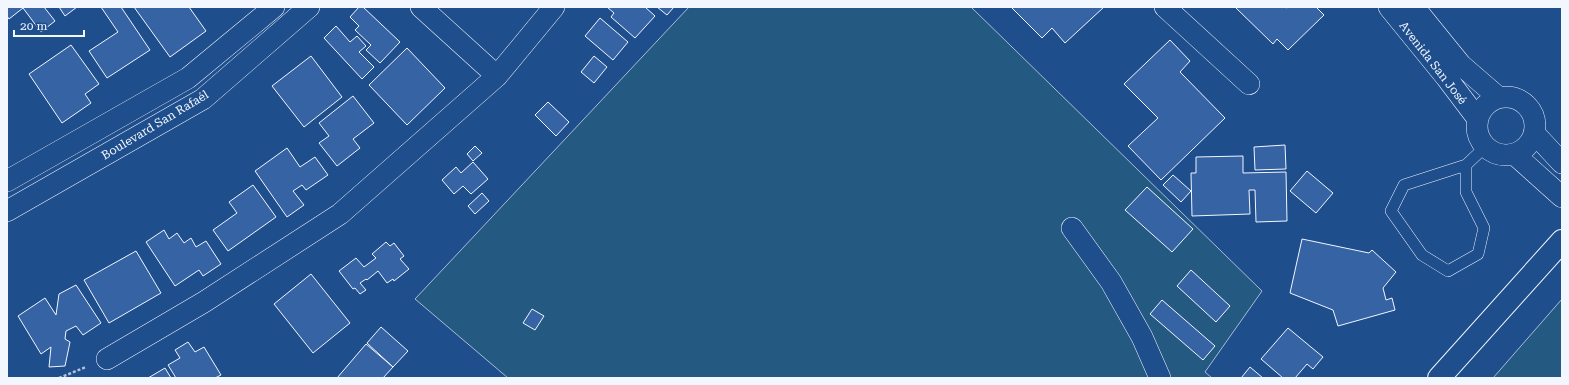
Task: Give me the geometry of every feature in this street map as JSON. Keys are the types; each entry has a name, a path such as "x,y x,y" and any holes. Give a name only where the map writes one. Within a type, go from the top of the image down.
{"street":[{"name":"Boulevard San Rafaél","path":"7,181 188,78 274,7"},
{"name":"Boulevard San Rafaél","path":"7,211 203,99 309,7"},
{"path":"421,7 497,76"},
{"path":"107,359 204,302 340,214 497,76 554,7"},
{"path":"1165,7 1249,84"},
{"name":"Avenida San José","path":"1389,7 1477,118"},
{"name":"Avenida San José","path":"1414,7 1461,65 1498,97"},
{"path":"1508,96 1517,99 1526,105 1532,113 1535,123 1534,133 1530,142 1514,154 1503,155 1485,147 1479,138 1476,129 1477,118 1481,109 1488,102 1498,97 1508,96"},
{"path":"1534,133 1562,163"},
{"path":"1514,154 1562,197"},
{"path":"1072,228 1111,282 1142,337 1160,378"},
{"path":"1439,378 1562,241"}],"lane":[{"path":"1466,165 1466,192 1484,228 1478,254 1448,271 1422,255 1391,211 1404,185 1466,165 1485,147"}],"path":[{"path":"59,378 107,359"}],"shaded area":[{"path":"689,7 971,7 1262,291 1205,372 1212,378 508,378 415,299"},
{"path":"1562,299 1562,378 1493,378"}],"building":[{"path":"7,7 44,7 55,21 41,32 23,8 9,19 7,16"},
{"path":"59,7 77,7 65,16"},
{"path":"101,7 121,7 150,50 107,78 89,51 118,32"},
{"path":"134,7 189,7 206,31 170,57"},
{"path":"359,7 363,7 400,42 380,63 366,50 371,45 355,30 359,26 350,17"},
{"path":"607,7 645,7 655,16 635,38 611,17 614,13"},
{"path":"657,7 674,7 667,15"},
{"path":"1011,7 1104,7 1065,43 1052,28 1042,38"},
{"path":"1235,7 1316,7 1324,15 1288,50 1277,39 1273,44"},
{"path":"600,18 628,42 613,60 585,36"},
{"path":"336,26 350,42 357,36 366,46 359,52 374,67 362,79 324,38"},
{"path":"1170,40 1190,61 1180,72 1225,118 1161,180 1128,146 1158,118 1124,84"},
{"path":"71,45 99,84 85,94 91,103 62,123 29,74"},
{"path":"407,48 445,88 407,125 369,85"},
{"path":"311,56 342,97 304,127 272,86"},
{"path":"594,56 607,67 594,83 581,72"},
{"path":"353,96 374,123 353,139 360,148 337,166 319,143 329,136 319,123"},
{"path":"548,102 569,122 556,136 535,115"},
{"path":"1285,145 1286,169 1255,170 1254,147"},
{"path":"475,146 482,153 473,161 467,154"},
{"path":"287,148 300,167 315,157 328,175 306,190 302,185 293,191 304,205 287,217 255,171"},
{"path":"1243,156 1243,173 1286,172 1287,221 1256,222 1255,190 1249,190 1250,214 1192,216 1191,173 1196,173 1196,157"},
{"path":"473,162 488,179 471,194 463,186 454,194 442,180 456,167 461,173"},
{"path":"1307,171 1333,193 1316,213 1290,191"},
{"path":"1173,175 1191,191 1181,202 1163,185"},
{"path":"253,185 276,217 228,251 213,230 237,213 229,202"},
{"path":"1147,187 1193,229 1172,252 1125,210"},
{"path":"482,193 489,201 475,214 468,206"},
{"path":"164,230 169,239 177,233 184,243 191,238 196,247 206,241 221,264 203,276 199,270 175,286 146,242"},
{"path":"1302,239 1369,253 1372,250 1396,272 1383,288 1386,300 1392,298 1395,310 1338,326 1333,310 1290,293"},
{"path":"386,242 390,246 394,243 404,256 400,259 409,269 394,281 393,279 387,283 378,271 367,280 366,279 360,283 366,290 360,294 355,288 353,289 339,271 356,258 364,267 376,258 372,254"},
{"path":"136,251 161,293 109,323 84,280"},
{"path":"1191,270 1230,306 1216,322 1177,286"},
{"path":"311,274 350,323 313,353 274,304"},
{"path":"76,285 101,323 83,335 76,326 66,331 65,339 70,342 65,366 49,367 51,347 41,354 18,316 45,298 56,315 59,294"},
{"path":"1162,300 1215,346 1203,360 1150,314"},
{"path":"532,309 544,316 535,330 523,323"},
{"path":"381,327 408,351 393,367 367,343"},
{"path":"1288,328 1323,357 1313,369 1307,364 1295,378 1283,378 1261,359"},
{"path":"188,342 195,352 204,347 221,375 215,378 176,378 168,365 180,358 175,350"},
{"path":"366,344 393,367 383,378 337,378"},
{"path":"1250,367 1263,378 1241,378"},
{"path":"165,368 171,378 148,378"}]}
